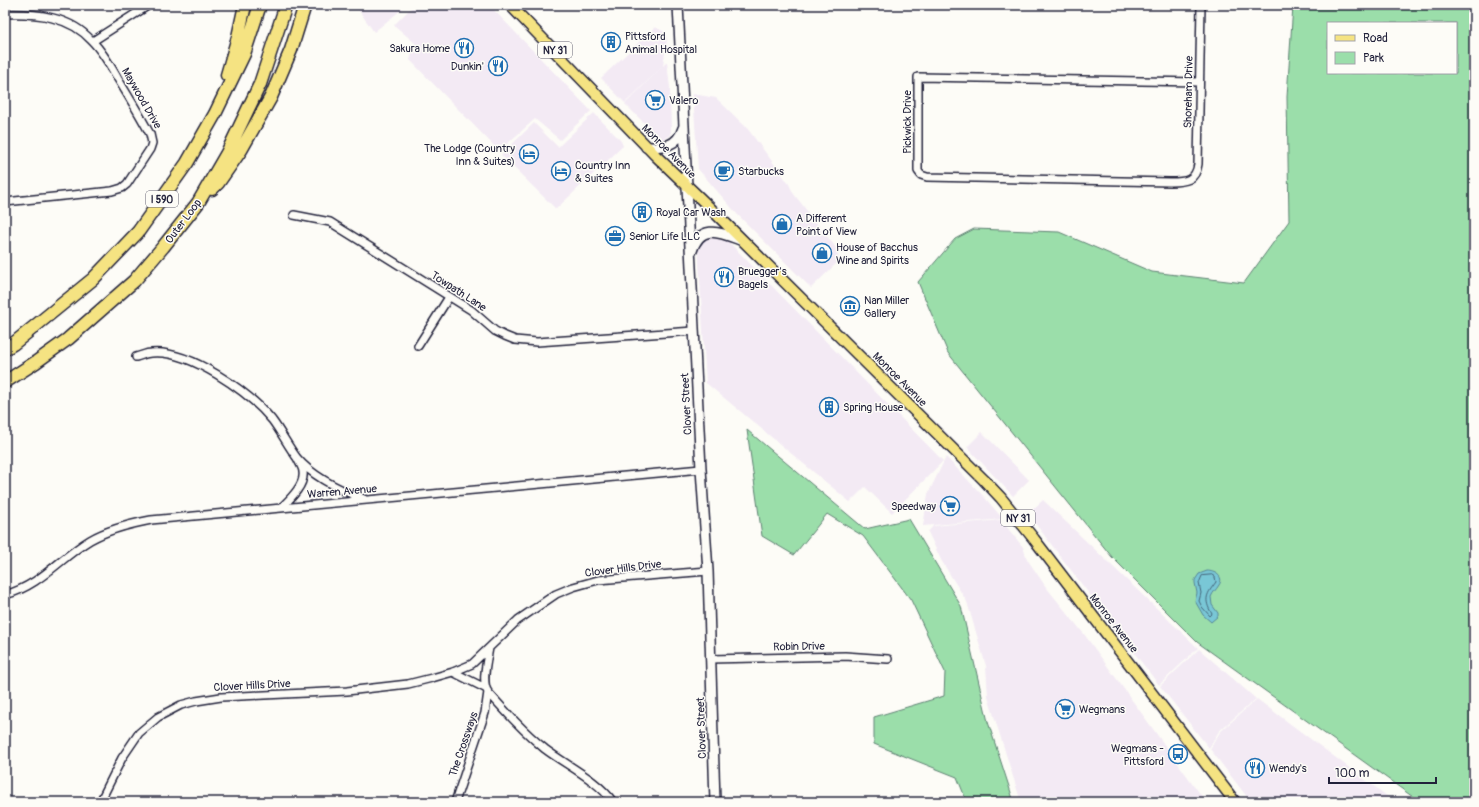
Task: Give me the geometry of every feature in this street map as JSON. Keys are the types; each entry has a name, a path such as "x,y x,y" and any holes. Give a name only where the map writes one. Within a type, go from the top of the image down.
{"highway":[{"path":"215,114 238,37 245,5"},
{"name":"I 590","path":"5,349 93,279 138,232 187,163 215,114 244,54 260,5"},
{"name":"Outer Loop","path":"5,382 36,362 68,338 134,281 164,247 198,203 226,153 260,84 286,5"},
{"path":"198,203 218,183 241,150 270,97 291,50 305,5"}],"main road":[{"name":"Monroe Avenue","path":"510,5 646,147 744,242 1001,498 1235,802"},
{"name":"Clover Street","path":"678,5 701,470 708,571 715,802"},
{"path":"646,147 663,147 671,144 681,134 684,127"},
{"path":"690,255 697,239 708,232 716,232 744,242"}],"street":[{"path":"93,41 149,5"},
{"name":"Shoreham Drive","path":"1192,178 1198,164 1201,5"},
{"name":"Maywood Drive","path":"5,14 33,14 54,18 71,25 93,41 104,54 150,134 152,143 150,149 127,184 117,190 5,202"},
{"name":"Pickwick Drive","path":"1192,178 1187,181 1170,182 924,177 918,169 918,76 1199,82"},
{"name":"Towpath Lane","path":"294,215 330,222 471,310 495,331 515,340 527,342 694,331"},
{"path":"418,346 449,297"},
{"path":"136,357 151,353 170,355 194,363 224,378 263,411 281,432 298,458 303,473 301,482 294,496 282,507"},
{"path":"298,458 316,474 342,491 366,500"},
{"name":"Warren Avenue","path":"5,595 23,589 39,580 81,547 98,536 117,528 152,520 701,470"},
{"name":"Clover Hills Drive","path":"100,802 119,762 139,733 158,717 181,705 221,697 375,688 408,684 454,672 472,664 510,626 523,616 556,594 573,587 598,580 708,571"},
{"path":"487,690 486,664 489,648"},
{"name":"Robin Drive","path":"710,658 845,656 888,659"},
{"path":"454,672 487,690 527,733 563,763 591,781 613,802"},
{"name":"The Crossways","path":"454,802 486,713 487,690"}],"shaded area":[{"path":"355,5 407,5 374,32"},
{"path":"414,5 489,5 591,111 560,140 535,119 499,151 410,60 415,43 394,25"},
{"path":"655,27 665,32 667,39 663,66 625,103 601,78"},
{"path":"667,62 670,88 671,132 669,136 661,140 625,104"},
{"path":"693,94 716,98 747,128 789,184 793,193 837,249 839,261 811,288 737,214 698,169"},
{"path":"594,113 621,141 623,146 556,209 501,155 534,123 558,147"},
{"path":"715,234 725,238 943,461 892,513 865,487 850,502 706,383 698,245 705,236"},
{"path":"982,432 1029,480 1013,496 967,447"},
{"path":"946,457 1003,519 923,526 928,494"},
{"path":"1043,500 1198,648 1159,685 1028,514"},
{"path":"1001,520 1023,547 1027,559 1046,587 1084,634 1206,802 1021,802 988,697 986,666 967,602 941,560 928,532 933,526"},
{"path":"1199,649 1256,699 1219,731 1209,748 1160,686"},
{"path":"1257,699 1395,802 1251,802 1210,749 1220,732"}],"green space":[{"path":"1293,5 1474,5 1474,802 1420,802 1197,642 1112,557 948,353 918,282 955,239 974,229 1059,232 1152,272 1244,283 1289,221 1287,97"},
{"path":"747,430 865,529 909,519 961,606 988,722 1014,802 967,802 957,777 874,744 874,717 944,696 945,672 911,600 863,536 827,514 794,555 762,536"}],"water":[{"path":"1207,571 1215,573 1221,579 1211,597 1212,605 1218,613 1218,616 1211,622 1203,615 1195,601 1197,593 1195,580 1199,574"}],"place":[{"name":"Pittsford Animal Hospital","path":"611,42"},
{"name":"Sakura Home","path":"464,48"},
{"name":"Dunkin'","path":"498,66"},
{"name":"Valero","path":"655,100"},
{"name":"The Lodge (Country Inn & Suites)","path":"529,154"},
{"name":"Country Inn & Suites","path":"561,171"},
{"name":"Starbucks","path":"724,171"},
{"name":"Royal Car Wash","path":"642,212"},
{"name":"A Different Point of View","path":"782,224"},
{"name":"Senior Life LLC","path":"615,236"},
{"name":"House of Bacchus Wine and Spirits","path":"822,253"},
{"name":"Bruegger's Bagels","path":"724,277"},
{"name":"Nan Miller Gallery","path":"850,306"},
{"name":"Spring House","path":"829,407"},
{"name":"Speedway","path":"950,506"},
{"name":"Wegmans","path":"1065,709"},
{"name":"Wegmans - Pittsford","path":"1178,754"},
{"name":"Wendy's","path":"1255,768"}]}
